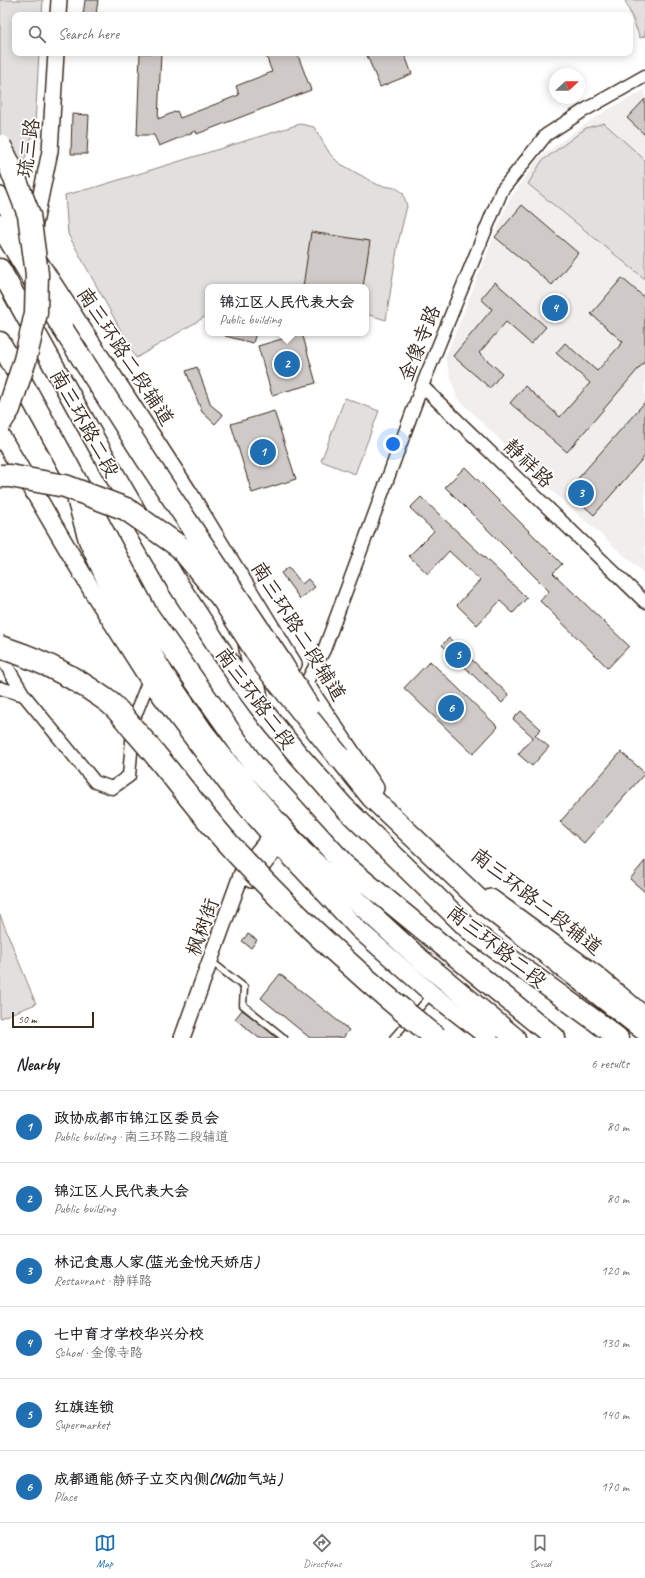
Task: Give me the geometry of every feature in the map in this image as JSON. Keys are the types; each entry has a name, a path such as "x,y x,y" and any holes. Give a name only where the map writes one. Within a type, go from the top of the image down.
{"highway":[{"path":"0,146 10,166 29,214 37,274 36,313 25,360 9,409 0,424"},
{"path":"0,226 63,329 146,459 280,660 339,757"},
{"name":"南三环路二段","path":"0,269 111,469 177,583 242,683 295,751 344,807 470,930 618,1038"},
{"name":"南三环路二段","path":"0,342 67,463 147,613 254,765 347,867 555,1038"},
{"path":"67,463 89,540 109,584 156,678 302,851 421,960 474,1006 515,1038"},
{"path":"0,476 10,476 65,486 126,509 180,547 223,600 265,666 372,798 486,906 645,1031"},
{"path":"244,613 259,706"},
{"path":"0,647 26,655 51,666 79,682 110,703 153,751 232,848 292,910 348,964 401,1010 437,1038"},
{"path":"474,1006 506,1038"}],"main road":[{"name":"南三环路二段辅道","path":"0,196 30,248 163,453 262,610 305,685 371,784 425,839 484,893 594,973 645,1016"},
{"path":"0,434 93,592 156,678 234,794 358,929 432,994 489,1038"}],"street":[{"path":"58,12 59,0"},
{"name":"琉三路","path":"30,248 50,151 56,56"},
{"name":"金像寺路","path":"305,685 324,650 422,386 502,190 546,135 583,111 645,76"},
{"name":"静祥路","path":"422,386 645,602"},
{"path":"163,453 199,532 244,613 289,686 371,784"},
{"path":"0,655 24,695 96,782 112,788 129,776 134,718 156,678"},
{"path":"0,688 24,695"},
{"name":"枫树街","path":"191,1038 217,966 252,878 275,840"},
{"name":"枫树街","path":"182,1038 244,870 275,840"}],"lane":[{"path":"217,966 244,987 243,1005 284,1038"},
{"path":"393,1038 432,994"}],"shaded area":[{"path":"0,0 43,0 42,12 12,12 12,56 39,56 35,125 14,195 0,168"},
{"path":"625,0 645,0 645,36 640,38 633,20 633,12 630,12"},
{"path":"645,90 645,574 552,491 457,398 445,358 509,200 538,159 575,131 604,112"},
{"path":"604,123 645,160 645,279 528,184 542,161 586,128"},
{"path":"300,124 314,127 330,154 339,163 378,185 396,188 403,193 407,206 398,243 386,320 369,315 369,284 205,284 205,317 136,358 68,234 65,195 96,187"},
{"path":"345,398 379,411 355,474 321,461"},
{"path":"0,915 36,1004 0,1018"}],"building":[{"path":"85,0 98,0 96,12 83,12"},
{"path":"140,56 161,56 158,119 177,111 180,118 239,95 236,86 272,72 266,56 298,56 311,90 197,134 196,131 159,146 154,135 137,135"},
{"path":"367,56 405,56 412,74 380,87"},
{"path":"645,99 645,135 627,118"},
{"path":"72,114 89,115 87,154 71,154"},
{"path":"522,205 578,253 552,285 495,237"},
{"path":"311,232 370,241 363,284 303,284"},
{"path":"622,278 645,298 645,361 567,452 510,403 525,386 560,417 590,383 556,353 565,343 597,371 623,342 591,314"},
{"path":"495,282 546,327 531,344 506,322 479,353 502,373 490,388 453,356 492,309 481,299"},
{"path":"225,336 255,336 253,343"},
{"path":"292,336 303,336 316,383 272,395 258,346"},
{"path":"197,367 211,405 223,415 215,424 202,412 186,371"},
{"path":"645,402 645,456 594,515 567,491"},
{"path":"274,411 296,479 252,493 231,424"},
{"path":"465,467 562,564 553,573 629,646 608,668 540,601 549,591 445,487"},
{"path":"421,497 527,598 513,613 500,601 477,625 457,605 480,580 449,551 428,574 409,556 434,531 410,508"},
{"path":"289,567 302,584 308,579 315,587 300,599 281,573"},
{"path":"449,638 509,695 502,703 442,645"},
{"path":"430,661 498,727 473,754 404,688"},
{"path":"521,711 541,729 535,735 549,747 532,766 518,754 533,737 513,719"},
{"path":"621,752 645,773 584,843 560,822"},
{"path":"645,861 645,892 630,879"},
{"path":"248,934 257,940 251,948 242,941"},
{"path":"280,974 349,1030 343,1038 310,1038 261,998"},
{"path":"242,1010 277,1038 259,1038 235,1019"}],"place":[{"name":"七中育才学校华兴分校","path":"555,308"},
{"name":"锦江区人民代表大会","path":"287,364"},
{"name":"政协成都市锦江区委员会","path":"263,452"},
{"name":"林记食惠人家(蓝光金悦天娇店)","path":"581,493"},
{"name":"红旗连锁","path":"458,655"},
{"name":"成都通能(娇子立交内侧CNG加气站)","path":"451,708"}]}
